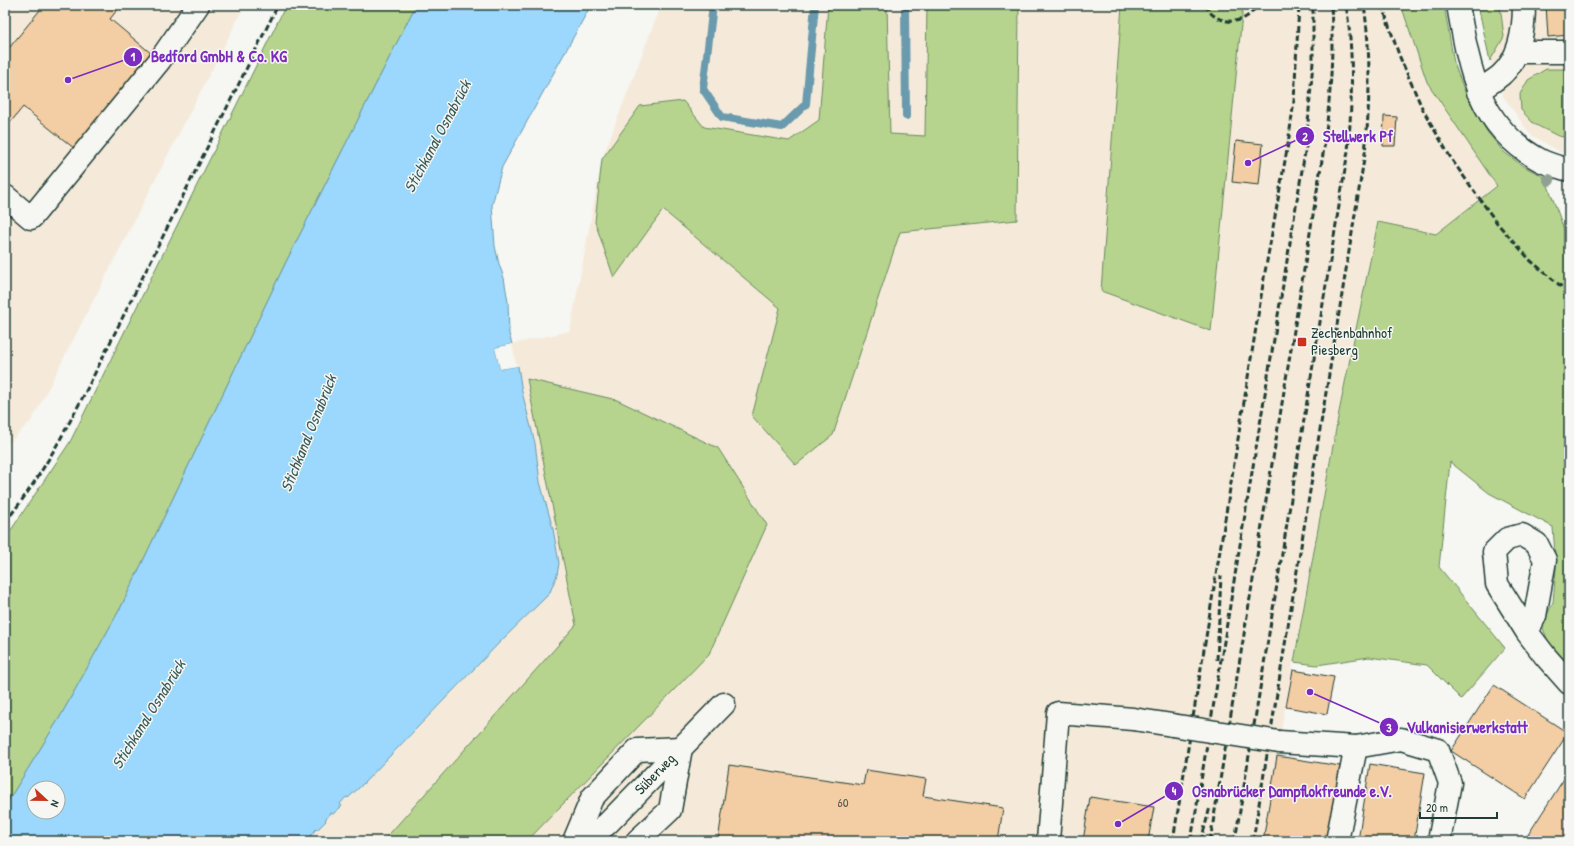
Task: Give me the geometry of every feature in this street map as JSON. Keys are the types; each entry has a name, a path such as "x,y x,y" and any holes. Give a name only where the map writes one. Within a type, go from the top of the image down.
{"street":[{"path":"5,196 32,218 160,60 198,5"},
{"path":"1458,5 1467,56 1478,92 1496,123 1513,141 1541,161 1569,170"},
{"path":"1478,92 1502,74 1517,52 1524,23 1524,5"},
{"path":"1517,52 1569,52"},
{"path":"1527,632 1546,657 1569,683"},
{"name":"Süberweg","path":"585,841 607,824 724,704"},
{"path":"1048,841 1058,713 1172,724 1279,742 1356,747 1401,739 1438,750 1450,783 1439,841"},
{"path":"1337,841 1356,747"},
{"path":"574,841 592,798 637,750 681,748 670,810 637,841"}],"shaded area":[{"path":"5,5 245,5 32,420 5,447"},
{"path":"661,5 1401,5 1427,82 1497,186 1436,234 1378,222 1338,414 1279,742 1263,841 307,841 331,813 397,750 550,592 557,575 558,556 553,529 540,482 535,443 512,344 570,331 602,159"},
{"path":"1478,5 1569,5 1569,243 1564,231 1565,155 1530,134 1503,96 1490,61"}],"green space":[{"path":"286,5 416,5 285,264 121,607 60,717 5,806 5,539 70,442"},
{"path":"828,5 887,5 890,134 925,136 927,5 1019,5 1017,220 900,232 833,435 796,465 752,416 780,308 663,210 614,278 595,222 602,159 640,106 683,101 704,127 789,141 819,120"},
{"path":"1122,5 1243,5 1211,331 1101,291"},
{"path":"1401,5 1444,5 1454,63 1465,92 1477,115 1488,133 1504,152 1523,166 1541,175 1546,180 1569,243 1569,671 1552,651 1542,626 1553,602 1556,569 1553,527 1489,493 1450,462 1439,567 1505,648 1461,699 1427,665 1369,657 1317,665 1294,662 1339,412 1378,222 1436,234 1497,186 1427,82"},
{"path":"1478,5 1500,5 1504,37 1490,61"},
{"path":"1546,69 1569,69 1569,138 1558,136 1534,124 1521,110 1520,94 1528,80"},
{"path":"527,379 617,400 718,448 767,525 709,654 527,841 383,841 576,625"}],"water":[{"name":"Stichkanal Osnabrück","path":"416,5 591,5 502,167 492,205 495,246 504,278 508,302 509,334 512,344 495,348 500,369 518,366 522,392 535,443 540,482 553,529 559,563 557,575 547,596 501,641 361,786 348,798 346,797 340,804 342,806 333,814 331,813 325,820 326,821 317,830 316,829 310,837 311,838 307,841 5,841 5,806 60,717 121,607 285,264"}],"pier":[{"path":"512,344 513,346 497,349 501,367 517,364 518,366 500,369 495,348"}],"building":[{"path":"44,5 121,5 110,19 152,54 75,149 23,107 5,129 5,53"},
{"path":"1546,5 1569,5 1569,35 1548,37"},
{"path":"1384,116 1397,117 1395,146 1383,146"},
{"path":"1236,141 1263,144 1259,185 1232,182"},
{"path":"1293,670 1334,677 1327,714 1286,707"},
{"path":"1494,685 1568,733 1525,799 1451,751"},
{"path":"1277,756 1340,766 1327,841 1263,841"},
{"path":"1370,764 1425,773 1414,841 1358,841"},
{"path":"729,765 863,785 866,770 926,779 923,796 1003,808 998,841 718,841"},
{"path":"1569,771 1569,841 1524,841"},
{"path":"1090,797 1154,807 1148,841 1083,841"}],"waterway":[{"path":"713,5 703,89 722,117 782,127 806,104 815,5"},
{"path":"905,5 906,116"}],"railway":[{"path":"5,522 39,475 59,442 86,391 278,5"},
{"path":"1205,5 1213,15 1231,21 1243,19 1253,11 1257,5"},
{"path":"1173,841 1265,272 1288,144 1294,101 1299,5"},
{"path":"1191,841 1306,146 1313,62 1313,5"},
{"path":"1210,841 1324,148 1331,76 1331,5"},
{"path":"1235,841 1348,151 1352,78 1349,23 1346,5"},
{"path":"1253,841 1365,153 1368,116 1369,60 1364,5"},
{"path":"1382,5 1399,55 1423,110 1452,160 1497,223 1531,261 1569,293"},
{"path":"1217,660 1221,576"},
{"path":"1201,841 1210,807"}],"place":[{"name":"Bedford GmbH & Co. KG","path":"68,80"},
{"name":"Stellwerk Pf","path":"1248,163"},
{"name":"Zechenbahnhof Piesberg","path":"1302,342"},
{"name":"Vulkanisierwerkstatt","path":"1310,692"},
{"name":"Osnabrücker Dampflokfreunde e.V.","path":"1118,824"}]}
